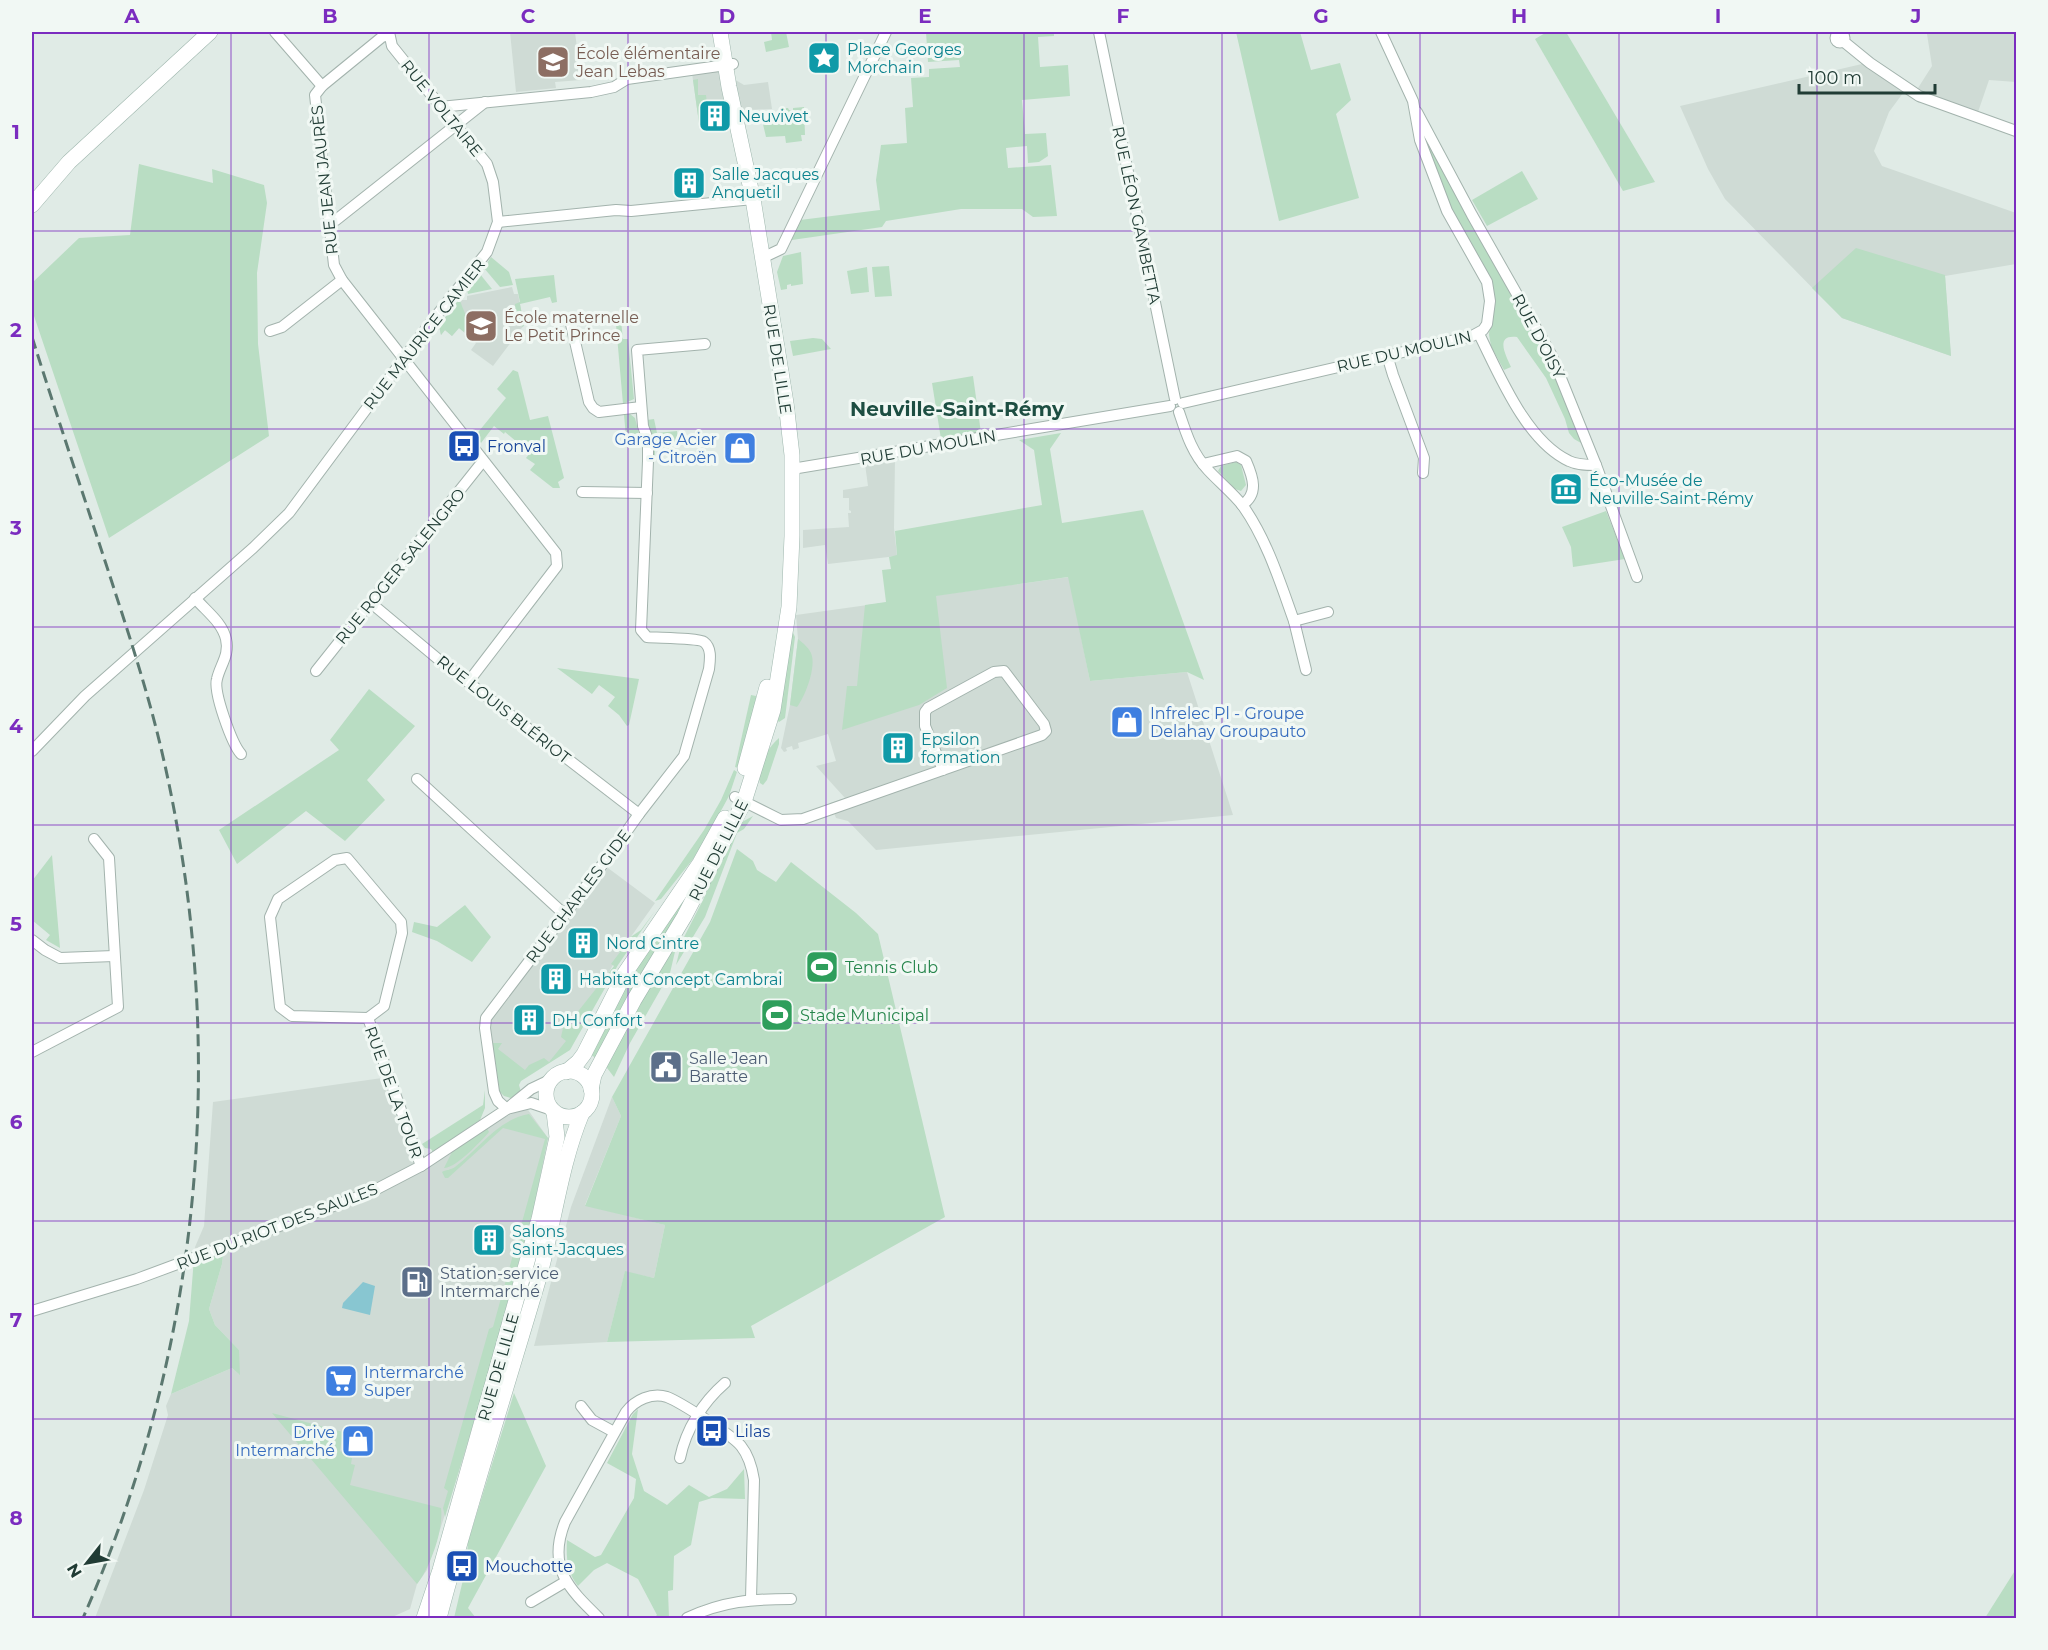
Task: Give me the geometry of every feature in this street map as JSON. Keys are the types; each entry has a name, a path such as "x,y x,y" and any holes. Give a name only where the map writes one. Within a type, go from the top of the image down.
{"main road":[{"path":"32,206 69,162 210,32"},
{"name":"RUE DE LILLE","path":"591,1089 594,1075 634,1000 684,917 739,800 764,705 783,605 788,591 792,536 792,469 786,403 753,199 729,65 720,32"},
{"name":"RUE DE LILLE","path":"728,32 729,65"},
{"name":"RUE DE LILLE","path":"566,1072 584,1054 626,973 700,863 739,800"},
{"path":"566,1072 580,1075 591,1089 590,1104 582,1113 568,1117 553,1111 546,1094 552,1079 566,1072"},
{"name":"RUE DE LILLE","path":"424,1618 441,1570 536,1231 557,1137 553,1111"},
{"name":"RUE DE LILLE","path":"439,1618 539,1277 564,1172 582,1113"}],"street":[{"path":"275,32 322,86 389,33"},
{"path":"762,258 781,249 886,32"},
{"name":"RUE LÉON GAMBETTA","path":"1099,32 1177,405 1191,447 1203,464 1242,505 1253,523 1273,566 1294,621 1306,670"},
{"name":"RUE D'OISY","path":"1381,32 1415,107 1488,244 1544,339 1596,465 1637,577"},
{"name":"RUE VOLTAIRE","path":"389,33 392,46 486,164 493,182 498,222"},
{"path":"1840,35 1878,69 1919,96 2016,131"},
{"path":"440,107 591,92 614,87 627,79 729,65"},
{"name":"RUE JEAN JAURÈS","path":"322,86 315,95 315,105 334,265 342,280 556,554 557,566 469,681"},
{"path":"329,223 336,220 486,102"},
{"name":"RUE D'OISY","path":"1415,107 1420,140 1447,211 1460,237 1482,270 1488,286 1489,315 1485,328 1479,334"},
{"path":"498,222 753,199"},
{"name":"RUE MAURICE CAMIER","path":"32,751 85,696 253,548 289,513 487,252 498,222"},
{"path":"270,331 282,327 342,280"},
{"path":"570,320 589,402 593,408 599,412 641,407"},
{"name":"RUE DU MOULIN","path":"792,469 1177,405 1479,334 1519,410 1534,432 1569,461 1596,465"},
{"path":"582,492 647,493 648,440 641,407 637,350 705,344"},
{"path":"1387,355 1424,458 1424,472"},
{"path":"1203,464 1237,456 1246,460 1253,492 1250,500 1242,505"},
{"name":"RUE ROGER SALENGRO","path":"316,671 483,461"},
{"name":"RUE CHARLES GIDE","path":"507,1109 498,1101 494,1092 485,1028 486,1018 684,756 710,659 704,641 647,637 641,630 647,493"},
{"path":"195,598 221,626 227,641 226,658 216,687 234,743 241,754"},
{"name":"RUE LOUIS BLÉRIOT","path":"371,603 438,659 639,814"},
{"path":"1294,621 1328,612"},
{"path":"739,800 781,820 803,819 943,770 1045,733 1044,724 1004,671 994,672 928,708 925,712 924,723 943,770"},
{"path":"417,779 564,914"},
{"path":"32,1052 118,1007 109,858 94,838"},
{"name":"RUE DE LA TOUR","path":"346,858 401,922 402,933 384,1006 368,1018 292,1016 280,1007 270,917 278,899 335,860 346,858"},
{"path":"32,940 60,958 114,956"},
{"name":"RUE DE LA TOUR","path":"368,1018 421,1166"},
{"name":"RUE DU RIOT DES SAULES","path":"32,1311 137,1279 386,1185 421,1166 507,1109 525,1093 552,1079"},
{"path":"507,1109 531,1103 553,1111"},
{"path":"680,1458 686,1435 697,1416 713,1393 725,1383"},
{"path":"599,1618 565,1582 558,1561 558,1539 614,1432 631,1405 653,1396 667,1397 734,1438 750,1461 754,1480 751,1599"},
{"path":"581,1406 592,1420 614,1432"},
{"path":"531,1602 565,1582"},
{"path":"687,1618 710,1609 751,1599 791,1599"}],"shaded area":[{"name":"École élémentaire Jean Lebas","path":"510,32 575,32 581,80 555,82 556,88 516,92"},
{"path":"2016,32 2016,82 1989,80 1978,112 1935,97 1919,103 1903,93 1889,112 1874,151 1882,166 2016,213 2016,264 1945,276 1951,356 1842,318 1725,199 1708,169 1680,106 1862,64 1868,55 1918,88 1932,66 1927,34"},
{"path":"719,70 744,85 768,82 772,109 748,110 749,122 699,123 692,73"},
{"name":"École maternelle Le Petit Prince","path":"512,287 514,294 518,294 524,325 493,366 471,350 476,343 459,328 452,336 445,330 441,335 439,326 458,300 467,300 467,296"},
{"path":"895,459 894,528 897,556 828,564 825,545 803,548 803,530 849,527 848,513 851,511 849,510 849,498 843,498 843,490 868,486 865,464"},
{"path":"1069,577 1090,681 1187,672 1233,815 876,850 848,821 836,818 830,803 845,798 816,766 836,761 828,734 798,743 799,748 793,750 792,746 786,748 787,751 784,752 781,748 790,705 798,639 796,615"},
{"path":"608,868 655,903 620,952 567,1049 549,1062 498,1087 490,1027 492,1016"},
{"path":"382,1078 417,1174 499,1120 526,1107 548,1138 533,1211 468,1443 427,1570 417,1584 410,1609 390,1618 95,1618 144,1490 168,1415 166,1406 171,1394 232,1368 239,1374 239,1350 215,1325 209,1309 222,1264 224,1247 194,1258 195,1247 204,1226 213,1102"},
{"path":"612,1097 621,1116 585,1205 665,1225 654,1278 625,1272 607,1342 534,1346 571,1207"}],"green space":[{"path":"771,32 786,32 789,47 766,52 764,42 772,40"},
{"path":"926,32 1054,32 1054,36 1038,37 1040,67 1068,65 1070,96 1022,100 1025,134 1046,133 1048,156 1039,162 1028,163 1027,146 1006,148 1008,168 1051,165 1057,216 1033,217 1022,209 961,209 886,221 882,227 792,240 800,220 880,210 876,180 881,145 907,143 905,108 913,107 911,78 929,77 929,69 960,67 959,60 928,62"},
{"path":"1236,32 1300,32 1311,70 1340,63 1351,100 1336,114 1359,198 1279,221"},
{"path":"1547,32 1566,32 1655,182 1623,191 1535,39"},
{"path":"698,79 698,95 706,95 707,103 703,122 699,123 693,80"},
{"path":"804,107 805,135 801,135 802,141 786,143 785,136 766,137 762,120 779,117 779,111 782,111 782,108 793,110 793,108"},
{"path":"1421,128 1550,362 1583,441 1581,443 1569,433 1546,378 1517,337 1510,337 1504,342 1511,367 1504,370 1492,351 1489,335 1492,296 1460,233 1428,158"},
{"path":"139,164 213,183 212,169 264,185 267,203 257,273 258,344 269,436 109,538 32,310 32,283 79,238 130,235"},
{"path":"1522,171 1538,199 1487,226 1472,200"},
{"path":"1856,248 1945,275 1951,356 1842,318 1812,288"},
{"path":"801,252 803,284 787,285 787,289 781,290 777,272 783,256"},
{"path":"491,257 509,272 513,285 500,287 484,268"},
{"path":"889,266 892,296 875,297 872,267"},
{"path":"867,267 869,292 851,294 847,271"},
{"path":"480,274 492,289 468,294 467,290"},
{"path":"554,275 557,302 552,303 550,297 520,304 523,327 515,321 515,304 520,302 515,279"},
{"path":"458,300 466,316 466,328 464,332 459,328 452,336 445,330 441,335 439,326"},
{"path":"620,312 623,339 628,339 634,399 623,404 615,313"},
{"path":"822,339 831,349 793,356 790,341"},
{"path":"513,370 518,372 530,420 548,416 564,478 558,482 560,488 553,488 530,470 535,464 526,458 530,453 505,432 504,434 494,426 481,443 475,436 506,398 497,389"},
{"path":"973,376 981,433 941,439 932,383"},
{"path":"630,414 635,418 642,446 627,448 624,415"},
{"path":"654,419 657,433 677,431 678,442 655,444 655,459 653,439 647,420"},
{"path":"1061,433 1050,449 1062,523 1143,510 1204,680 1187,672 1090,681 1068,577 936,596 947,688 919,705 842,730 847,686 857,686 865,605 886,602 882,570 891,569 889,557 897,555 895,531 1042,505 1034,450 1019,440"},
{"path":"1236,462 1241,465 1246,485 1241,491 1235,489 1218,471 1221,466"},
{"path":"1606,511 1625,559 1573,567 1571,547 1562,527"},
{"path":"792,630 795,637 785,718 779,722 776,719"},
{"path":"798,639 810,651 812,666 807,689 797,707 790,705"},
{"path":"557,668 639,679 629,725 627,726 608,706 615,697 599,685 592,694"},
{"path":"369,689 415,726 367,780 385,800 345,841 306,811 237,864 219,830 339,750 330,740"},
{"path":"751,695 756,696 758,702 738,768 735,767"},
{"path":"779,738 767,780 763,785 759,777 761,765 767,752"},
{"path":"734,770 737,772 729,796 710,831 693,859 661,899 655,901 704,830"},
{"path":"753,816 744,829 737,833 705,917 676,965 682,941 719,862 742,822"},
{"name":"Stade Municipal","path":"737,849 753,861 757,870 776,882 791,862 856,913 878,934 945,1217 751,1326 755,1338 607,1342 625,1271 654,1278 665,1225 585,1206 621,1116 612,1097 710,922"},
{"path":"52,855 60,948 46,940 50,935 32,920 32,881"},
{"path":"696,887 599,1060 588,1053 611,1003 684,892"},
{"path":"465,905 491,937 472,962 437,941 412,932 414,922 437,927"},
{"path":"655,911 618,965 570,1050 521,1081 519,1085 521,1092 511,1098 504,1096 498,1090 493,1043 502,1043 498,1049 525,1070 529,1065 544,1058 549,1062 566,1041 561,1037 566,1015 572,1019 614,966 611,964 620,952 617,950 641,930"},
{"path":"683,932 677,943 670,973 630,1043 614,1077 604,1064"},
{"path":"485,1090 485,1108 480,1120 433,1152 425,1148 422,1144 483,1105"},
{"path":"529,1114 548,1138 533,1211 445,1517 443,1508 448,1491 444,1488 489,1329 493,1327 545,1139 503,1128 448,1178 445,1178 442,1172 455,1167 507,1122"},
{"path":"487,1128 489,1132 468,1153 455,1164 444,1168 452,1152"},
{"path":"224,1247 222,1264 209,1309 215,1325 239,1350 240,1375 232,1368 171,1394 189,1321 194,1258"},
{"path":"514,1393 546,1466 468,1608 476,1618 454,1618 466,1567 468,1542"},
{"path":"638,1409 632,1454 644,1491 667,1505 689,1485 709,1497 727,1489 744,1469 745,1499 712,1498 699,1502 691,1545 674,1556 673,1590 668,1591 669,1618 654,1618 657,1615 638,1579 607,1563 594,1570 578,1586 569,1570 567,1559 567,1540 595,1557 601,1555 634,1498 636,1479 607,1463 633,1414"},
{"path":"272,1413 343,1432 340,1451 352,1458 351,1464 355,1465 350,1485 441,1508 435,1548 417,1584"},
{"path":"2016,1569 2016,1618 1985,1618"}],"water":[{"path":"363,1282 375,1286 370,1315 342,1308 343,1303"}],"railway":[{"path":"32,337 130,637 158,736 184,870 196,979 198,1088 192,1197 178,1304 155,1411 123,1516 83,1618"}],"place":[{"name":"Place Georges Morchain","path":"824,58"},
{"name":"École élémentaire Jean Lebas","path":"553,62"},
{"name":"Neuvivet","path":"715,116"},
{"name":"Salle Jacques Anquetil","path":"689,183"},
{"name":"École maternelle Le Petit Prince","path":"481,326"},
{"name":"Fronval","path":"464,446"},
{"name":"Garage Acier - Citroën","path":"740,448"},
{"name":"Éco-Musée de Neuville-Saint-Rémy","path":"1566,489"},
{"name":"Infrelec Pl - Groupe Delahay Groupauto","path":"1127,722"},
{"name":"Epsilon formation","path":"898,748"},
{"name":"Nord Cintre","path":"583,943"},
{"name":"Tennis Club","path":"822,967"},
{"name":"Habitat Concept Cambrai","path":"556,979"},
{"name":"Stade Municipal","path":"777,1015"},
{"name":"DH Confort","path":"529,1020"},
{"name":"Salle Jean Baratte","path":"666,1067"},
{"name":"Salons Saint-Jacques","path":"489,1240"},
{"name":"Station-service Intermarché","path":"417,1282"},
{"name":"Intermarché Super","path":"341,1381"},
{"name":"Lilas","path":"712,1431"},
{"name":"Drive Intermarché","path":"358,1441"},
{"name":"Mouchotte","path":"462,1566"}],"district":[{"name":"Neuville-Saint-Rémy","path":"957,409"}]}
